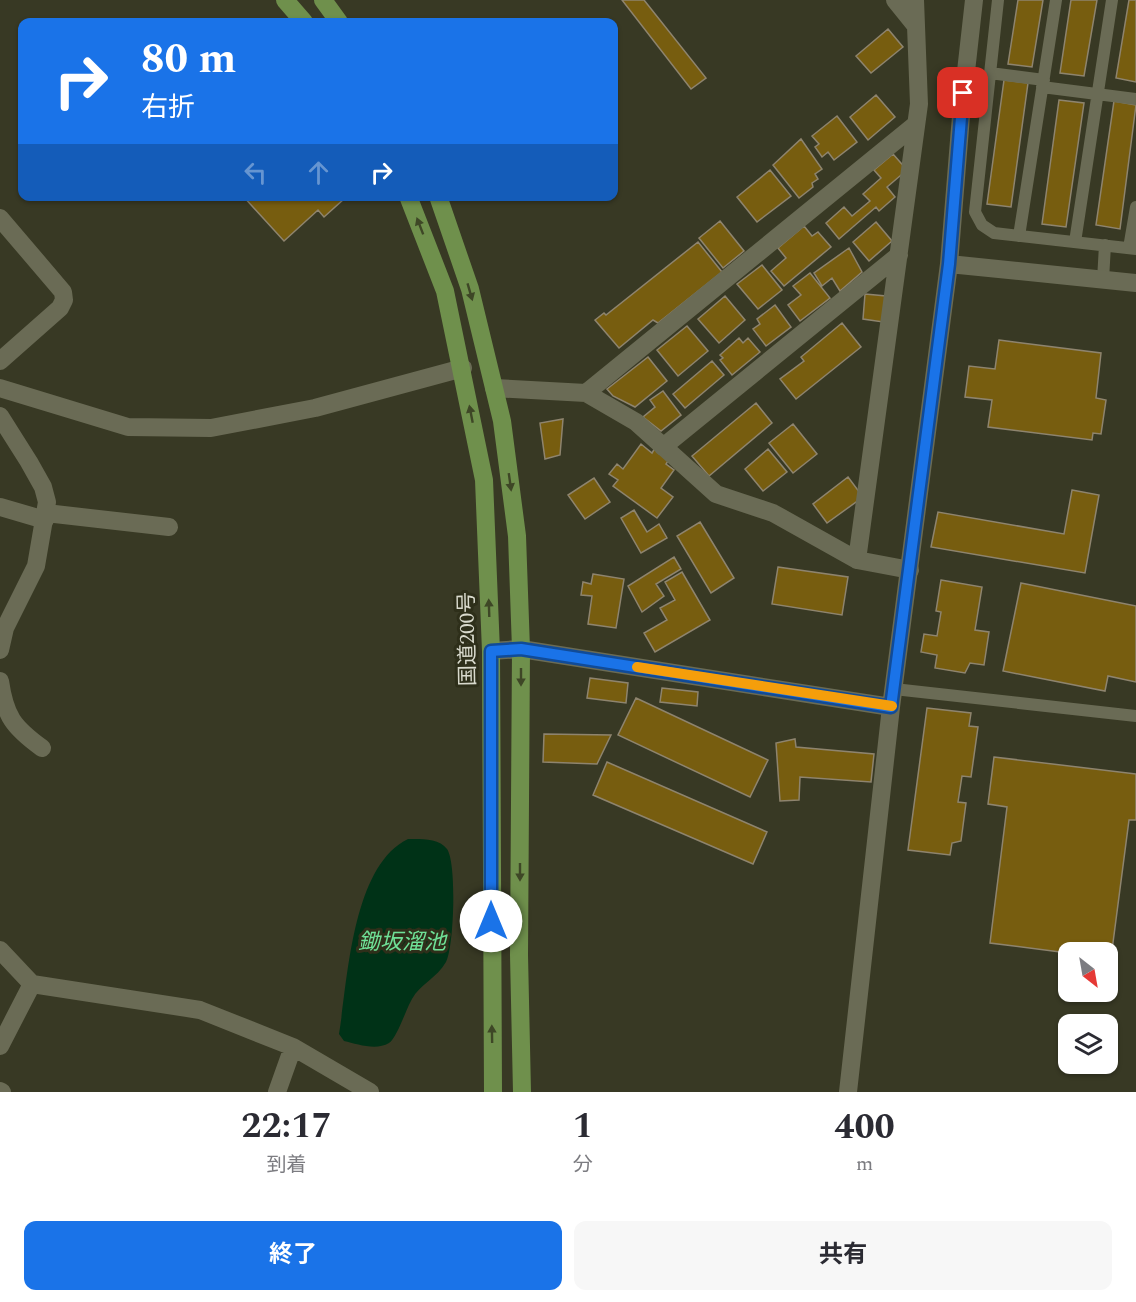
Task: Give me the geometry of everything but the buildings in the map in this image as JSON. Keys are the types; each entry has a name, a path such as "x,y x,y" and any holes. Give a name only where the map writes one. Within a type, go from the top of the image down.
{"highway":[{"path":"285,0 301,18"},
{"path":"323,0 336,18"},
{"name":"国道200号","path":"410,201 445,291 463,368 484,480 491,651 493,1092"},
{"path":"440,201 470,289 502,421 517,536 521,649 519,955 522,1092"}],"street":[{"path":"895,0 916,26"},
{"path":"858,560 919,104 915,0"},
{"path":"848,1092 893,698 949,264 961,116 974,0"},
{"path":"586,393 915,125"},
{"path":"0,218 63,292 64,300 60,308 0,361"},
{"path":"663,447 899,255"},
{"path":"949,264 1136,283"},
{"path":"0,388 128,427 211,428 315,408 463,368"},
{"path":"494,388 586,393 636,422 716,494 773,513 858,560 909,570"},
{"path":"0,416 43,487 47,502 36,567 5,628 0,650"},
{"path":"0,507 46,516 169,526"},
{"path":"491,651 521,649 893,698"},
{"path":"0,681 6,714 21,732 42,748"},
{"path":"0,950 32,984 200,1011 293,1047 370,1092"},
{"path":"0,1046 32,984"},
{"path":"277,1092 293,1047"}],"lane":[{"path":"998,0 975,212 982,225 994,233 1133,248 1136,207"},
{"path":"1019,236 1056,0"},
{"path":"1075,242 1113,0"},
{"path":"990,73 1136,99"},
{"path":"1103,280 1105,245"},
{"path":"893,698 1136,716"}],"water":[{"name":"鋤坂溜池","path":"408,839 429,840 444,845 450,857 453,905 449,953 442,968 415,994 389,1043 372,1047 344,1041 339,1034 350,955 364,898 375,873 389,853"}],"slow traffic":[{"path":"637,667 892,706"}],"route":[{"path":"491,921 491,651 521,649 891,707 949,264 963,93"}]}
